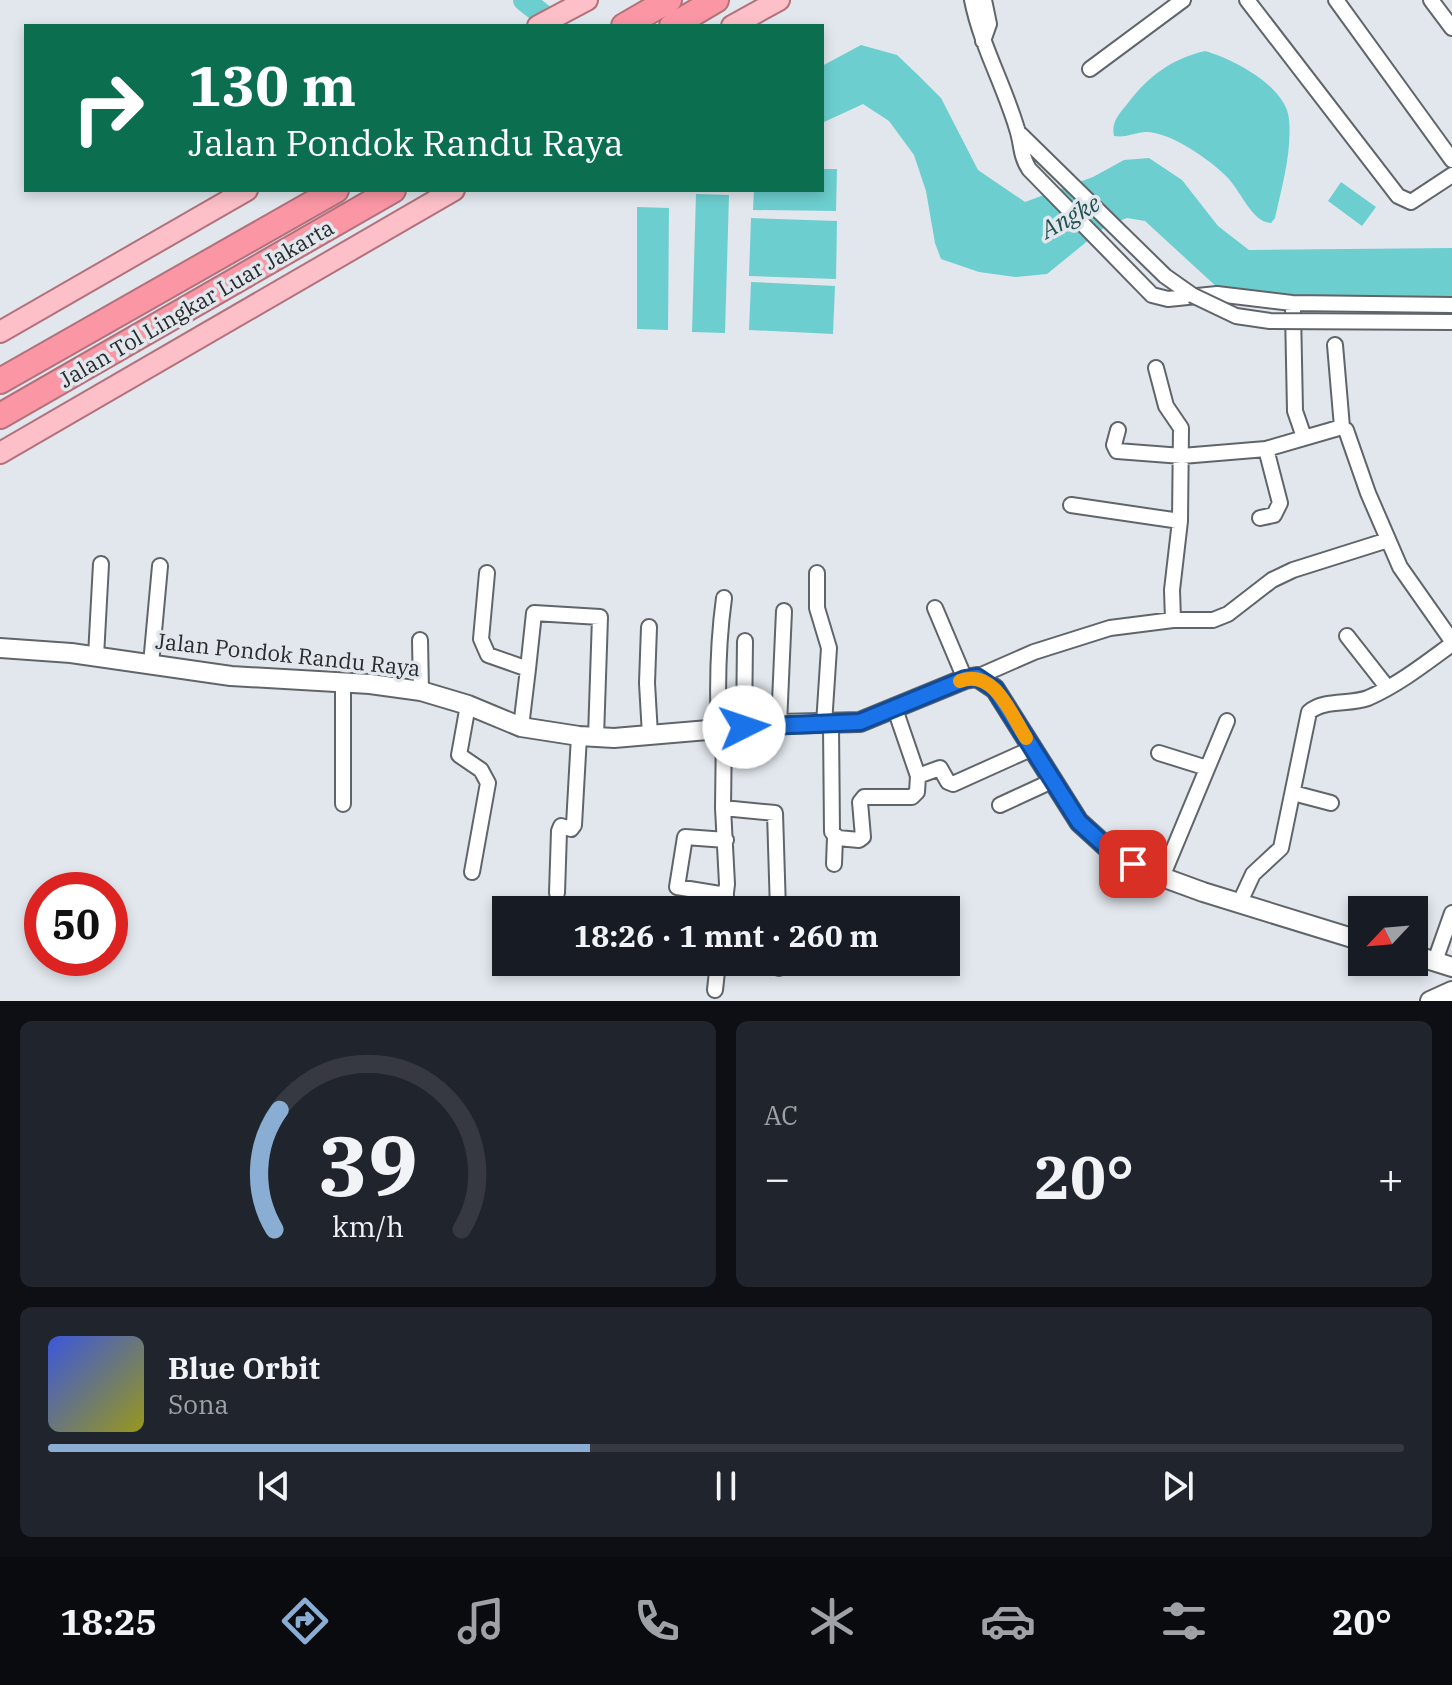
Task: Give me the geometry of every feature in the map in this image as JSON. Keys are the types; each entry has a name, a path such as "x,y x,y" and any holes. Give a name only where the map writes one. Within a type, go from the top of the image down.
{"highway":[{"path":"627,24 669,0"},
{"path":"675,24 716,0"},
{"name":"Jalan Tol Lingkar Luar Jakarta","path":"0,381 332,192"},
{"name":"Jalan Tol Lingkar Luar Jakarta","path":"0,416 390,192"}],"main road":[{"path":"542,24 587,0"},
{"path":"736,24 779,0"},
{"path":"0,332 244,192"},
{"path":"0,453 451,192"},
{"name":"Jalan Pondok Randu Raya","path":"0,648 96,656 231,676 343,682 421,691 468,705 521,727 588,737 779,724 860,722 971,678"},
{"path":"971,678 995,689 1074,815 1092,836 1112,852 1162,877 1348,937"},
{"path":"1430,1001 1452,991"}],"street":[{"path":"972,0 983,24"},
{"path":"984,0 983,42 1029,169 1145,290 1160,298 1217,294 1292,303 1452,305"},
{"path":"1090,69 1183,0"},
{"path":"1247,0 1391,189 1404,201 1411,202 1452,175"},
{"path":"1336,0 1452,160"},
{"path":"1431,0 1452,28"},
{"path":"1018,132 1165,276 1206,304 1236,316 1270,321 1452,322"},
{"path":"1292,303 1295,411 1304,437"},
{"path":"1240,902 1253,874 1281,848 1309,712 1319,706 1362,700 1452,643 1407,578 1388,540 1346,430 1342,427 1335,345"},
{"path":"1156,368 1166,406 1181,428 1180,521 1172,590 1173,620"},
{"path":"1118,430 1114,445 1117,451 1182,456 1266,449 1342,427"},
{"path":"1260,518 1274,515 1280,503 1266,449"},
{"path":"1071,505 1180,521"},
{"path":"935,608 971,678 1034,652 1110,628 1173,620 1213,620 1228,614 1272,580 1293,570 1388,540"},
{"path":"96,656 101,564"},
{"path":"151,664 160,566"},
{"path":"487,573 481,639 483,649 495,659 528,669"},
{"path":"817,573 817,608 829,648 828,724 834,864"},
{"path":"724,598 717,683 722,729 725,896"},
{"path":"779,724 784,611"},
{"path":"521,727 531,617 534,613 599,616 588,737 574,825 572,829 561,826 559,831 557,893"},
{"path":"649,627 647,683 650,735"},
{"path":"1347,636 1387,687"},
{"path":"420,640 421,691"},
{"path":"744,727 745,641"},
{"path":"343,682 343,804"},
{"path":"468,705 459,755 481,770 488,789 472,872"},
{"path":"834,835 861,839 864,833 861,799 864,797 912,797 917,792 918,776 895,709"},
{"path":"1162,877 1227,721"},
{"path":"918,776 939,768 948,782 957,783 1033,748"},
{"path":"1159,753 1207,768"},
{"path":"1000,805 1052,781"},
{"path":"1293,793 1331,803"},
{"path":"723,808 775,813 778,896"},
{"path":"706,896 677,887 685,837 726,840"},
{"path":"1444,964 1452,913"},
{"path":"715,990 716,976"}],"water":[{"path":"861,45 897,55 941,98 978,170 1025,202 1093,177 1124,160 1149,158 1182,180 1218,226 1249,250 1452,248 1452,299 1294,299 1219,289 1145,221 1127,218 1106,226 1047,274 1015,277 979,272 941,259 935,243 926,191 914,155 889,121 863,104 824,122 824,65"},
{"path":"1205,51 1243,67 1268,85 1286,107 1290,131 1288,156 1275,218 1271,223 1264,222 1252,212 1226,176 1188,147 1155,133 1114,136 1116,118 1144,85 1171,64"},
{"path":"824,169 837,169 836,211 753,210 754,192 824,192"},
{"path":"1341,182 1376,207 1362,226 1328,201"},
{"path":"696,194 729,195 725,333 692,332"},
{"path":"637,207 669,208 668,330 637,329"},
{"path":"751,218 837,221 836,279 749,276"},
{"path":"751,282 835,286 833,334 749,330"}],"waterway":[{"name":"Angke","path":"524,0 554,24"}],"slow traffic":[{"path":"960,681 977,677 986,681 995,689 1026,738"}],"route":[{"path":"744,727 860,722 965,679 977,677 995,689 1079,822 1112,852 1133,864"}]}
